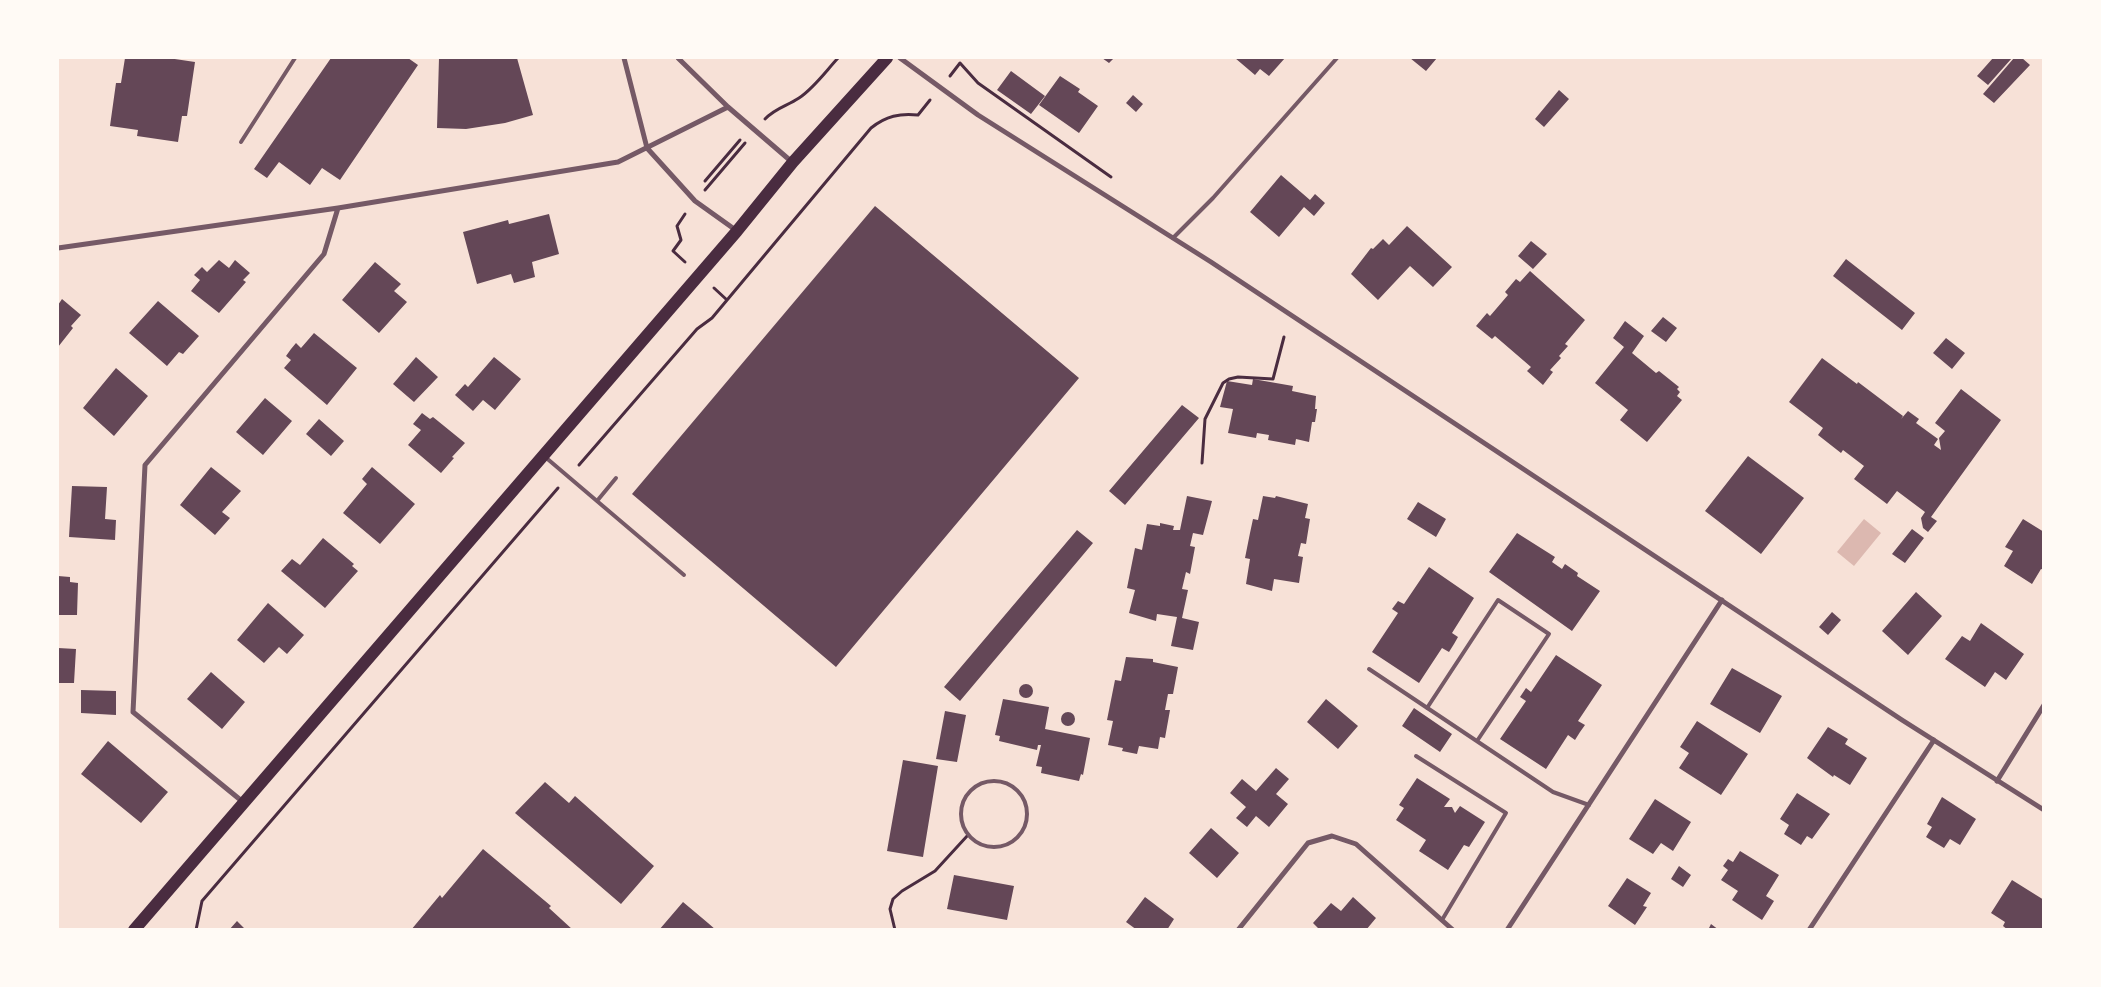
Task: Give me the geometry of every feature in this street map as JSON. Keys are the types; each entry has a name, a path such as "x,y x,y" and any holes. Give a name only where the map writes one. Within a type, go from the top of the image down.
{"main road":[{"path":"134,930 737,231 793,162 887,58"}],"street":[{"path":"624,58 647,148 695,202 737,231"},
{"path":"678,58 728,107 793,162"},
{"path":"900,58 978,115 1173,238 1934,740 2044,810"},
{"path":"58,248 338,208 618,162 728,107"},
{"path":"243,803 133,712 144,465 324,254 338,208"},
{"path":"1507,930 1722,600"},
{"path":"1996,780 2044,705"},
{"path":"1809,930 1934,740"},
{"path":"1238,930 1308,843 1332,836 1356,844 1453,930"}],"lane":[{"path":"241,142 295,58"},
{"path":"1173,238 1213,198 1337,58"},
{"path":"543,455 684,575"},
{"path":"597,501 616,478"},
{"path":"1427,708 1498,600 1549,634 1477,742"},
{"path":"1369,670 1553,792 1589,805"},
{"path":"1416,756 1506,813 1442,920"},
{"path":"997,780 1008,783 1017,790 1026,805 1026,821 1022,832 1014,840 1004,846 983,846 968,835 962,824 960,813 962,803 967,794 975,786 985,781 997,780"}],"path":[{"path":"769,114 810,90 838,58"},
{"path":"196,930 202,901 697,329 712,318 871,128 888,117 905,114 918,115"},
{"path":"705,182 740,140"},
{"path":"727,300 672,251 682,240 678,222 744,144"},
{"path":"1202,463 1205,419 1223,383 1229,378 1238,377 1273,379 1284,337"},
{"path":"895,930 890,909 893,900 902,891 935,871 968,835"}],"shaded area":[{"path":"1864,519 1881,533 1854,566 1837,552"}],"building":[{"path":"125,58 168,58 195,62 187,116 182,116 178,142 137,136 138,130 110,126 116,83 121,83"},
{"path":"331,58 408,58 418,65 340,180 322,168 310,185 279,162 267,178 254,169"},
{"path":"439,58 517,58 533,115 505,123 466,129 437,128"},
{"path":"1102,58 1114,58 1109,63"},
{"path":"1235,58 1285,58 1269,76 1260,69 1255,75"},
{"path":"1410,58 1437,58 1426,71"},
{"path":"1993,58 2012,58 1988,85 1977,76"},
{"path":"2014,58 2022,58 2030,65 1994,103 1983,94"},
{"path":"1011,71 1045,96 1031,114 997,90"},
{"path":"1060,76 1080,89 1078,92 1098,106 1079,133 1039,105"},
{"path":"1559,90 1569,99 1544,127 1535,119"},
{"path":"1133,95 1143,104 1136,112 1126,103"},
{"path":"1281,175 1310,200 1315,194 1325,203 1314,216 1304,207 1279,237 1250,212"},
{"path":"875,206 1079,378 836,667 632,494"},
{"path":"549,214 559,254 532,262 535,277 514,283 511,274 477,284 463,232 508,220 509,224"},
{"path":"1407,226 1452,267 1433,287 1410,266 1378,300 1351,274 1371,248 1373,249 1383,239 1389,245"},
{"path":"1531,241 1547,254 1533,269 1518,256"},
{"path":"1846,259 1915,313 1902,330 1833,276"},
{"path":"219,260 229,268 235,260 250,273 243,280 246,282 219,313 191,291 200,280 194,275 202,267 207,272"},
{"path":"375,262 401,284 394,291 407,302 379,333 342,300"},
{"path":"1530,271 1585,320 1565,344 1568,346 1559,356 1561,358 1550,370 1553,372 1543,385 1527,371 1531,367 1495,336 1492,339 1476,326 1487,313 1490,316 1508,295 1505,292 1516,279 1520,282"},
{"path":"62,299 81,315 71,326 73,328 58,347 58,305"},
{"path":"158,301 199,336 183,354 179,352 167,366 129,333"},
{"path":"1663,317 1677,328 1666,342 1651,331"},
{"path":"1625,321 1644,336 1632,353 1656,373 1659,371 1679,387 1677,389 1680,392 1677,396 1682,400 1647,442 1620,420 1628,410 1595,383 1624,347 1613,338"},
{"path":"314,333 357,368 327,405 284,368 291,360 286,356 296,343 301,348"},
{"path":"1946,338 1965,353 1952,369 1933,353"},
{"path":"416,357 438,377 414,402 393,384"},
{"path":"494,357 521,379 495,410 483,400 473,411 455,395 465,384 468,387"},
{"path":"1822,358 1903,416 1901,419 1908,411 1919,419 1916,423 1938,439 1934,445 1941,450 1939,438 1945,431 1935,423 1961,389 2001,420 1931,517 1937,521 1928,532 1923,528 1921,518 1925,512 1897,491 1887,504 1854,479 1864,466 1843,450 1841,453 1818,435 1823,428 1789,402"},
{"path":"116,368 148,396 114,436 83,408"},
{"path":"1253,379 1293,386 1292,391 1316,396 1315,409 1317,409 1315,422 1312,422 1309,442 1296,439 1295,445 1268,440 1269,435 1257,433 1256,438 1228,433 1233,409 1220,407 1227,381 1252,385"},
{"path":"265,398 292,421 263,455 236,432"},
{"path":"1182,405 1199,418 1125,505 1109,491"},
{"path":"422,413 430,419 433,417 465,443 441,473 408,445 421,430 413,424"},
{"path":"319,419 344,441 331,456 306,434"},
{"path":"1748,456 1804,498 1761,554 1705,511"},
{"path":"211,467 241,491 222,512 230,518 215,535 180,505"},
{"path":"372,467 415,504 380,544 343,513 367,484 362,479"},
{"path":"72,486 107,487 105,519 116,520 115,540 69,537"},
{"path":"1187,496 1212,501 1203,535 1193,533 1190,546 1195,547 1190,574 1186,572 1182,589 1188,590 1182,618 1199,622 1193,650 1171,646 1177,617 1157,614 1156,621 1129,613 1135,590 1127,588 1135,548 1142,550 1147,524 1160,526 1160,523 1174,526 1173,530 1180,530"},
{"path":"1263,496 1275,498 1276,496 1308,504 1305,518 1310,519 1306,544 1301,543 1298,556 1303,557 1299,583 1274,579 1272,591 1246,584 1250,559 1245,558 1253,519 1258,520"},
{"path":"1418,502 1446,519 1436,537 1407,519"},
{"path":"2023,519 2044,532 2044,570 2041,569 2032,584 2004,566 2013,551 2005,547"},
{"path":"1912,529 1924,538 1905,563 1892,554"},
{"path":"1077,530 1093,543 960,701 944,687"},
{"path":"1517,533 1555,557 1552,562 1562,569 1565,564 1578,573 1577,576 1600,591 1572,631 1489,572"},
{"path":"323,538 354,564 352,566 358,571 325,608 281,571 292,559 300,565"},
{"path":"1429,567 1474,598 1452,633 1458,637 1449,652 1442,648 1419,683 1372,652 1398,613 1392,609 1398,601 1404,604"},
{"path":"58,576 70,577 70,582 78,583 77,615 58,615"},
{"path":"1916,592 1942,616 1908,655 1882,631"},
{"path":"268,603 304,635 287,654 279,647 264,663 237,640"},
{"path":"1832,612 1841,620 1828,635 1819,627"},
{"path":"1981,623 2024,654 2006,680 1995,672 1985,687 1945,659 1962,636 1970,641"},
{"path":"58,648 76,649 74,683 58,683"},
{"path":"1556,655 1602,685 1578,721 1585,725 1575,740 1568,735 1546,769 1500,739 1526,701 1520,697 1526,688 1531,692"},
{"path":"1126,657 1153,659 1153,662 1178,667 1173,694 1168,694 1165,710 1170,710 1165,738 1160,737 1158,749 1139,746 1137,754 1122,751 1123,748 1108,745 1113,721 1107,720 1115,680 1121,681"},
{"path":"1732,668 1782,696 1760,733 1710,704"},
{"path":"211,672 245,702 222,729 187,699"},
{"path":"1023,684 1029,684 1033,691 1029,698 1023,698 1019,694 1019,688"},
{"path":"81,690 116,691 116,715 81,713"},
{"path":"1003,699 1049,707 1045,729 1090,738 1083,775 1081,774 1079,781 1041,773 1042,767 1036,766 1041,745 1038,745 1037,750 999,741 1000,736 995,735"},
{"path":"1326,699 1358,726 1338,749 1307,722"},
{"path":"1414,708 1452,734 1440,752 1402,726"},
{"path":"945,711 966,715 957,762 936,759"},
{"path":"1068,712 1073,714 1075,719 1073,724 1068,726 1063,724 1061,719 1063,714"},
{"path":"1697,721 1748,754 1721,795 1679,768 1689,753 1680,747"},
{"path":"1828,727 1848,739 1845,744 1867,758 1850,785 1834,775 1833,777 1807,758"},
{"path":"108,741 168,792 141,823 81,774"},
{"path":"903,760 938,766 923,857 887,851"},
{"path":"1276,768 1289,779 1276,794 1288,804 1269,827 1256,816 1247,827 1236,818 1246,807 1230,793 1242,779 1256,791"},
{"path":"1417,778 1450,799 1444,807 1452,807 1455,813 1460,806 1485,822 1469,847 1464,845 1448,870 1419,851 1426,840 1396,820 1404,808 1399,805"},
{"path":"545,782 569,803 575,796 654,866 621,904 515,813"},
{"path":"1797,793 1830,814 1812,839 1807,836 1801,845 1784,834 1789,825 1780,819"},
{"path":"1942,797 1976,819 1960,845 1950,839 1944,848 1926,837 1932,827 1927,824"},
{"path":"1655,799 1691,822 1673,851 1661,843 1653,854 1629,839"},
{"path":"1211,828 1239,853 1217,878 1189,853"},
{"path":"483,849 551,906 549,908 573,930 411,930 440,895 442,898"},
{"path":"1740,851 1779,875 1766,896 1774,901 1762,920 1732,900 1738,891 1721,880 1728,870 1723,866 1728,859 1733,862"},
{"path":"1679,866 1691,875 1683,887 1671,879"},
{"path":"954,875 1014,886 1007,920 947,909"},
{"path":"1627,878 1651,893 1643,906 1647,907 1635,925 1608,906"},
{"path":"2012,880 2044,900 2044,930 2008,930 2003,926 2005,922 1991,913"},
{"path":"1145,897 1174,919 1167,930 1137,930 1126,922"},
{"path":"1353,897 1376,918 1366,930 1320,930 1313,923 1331,903 1341,911"},
{"path":"683,902 708,923 716,930 659,930"},
{"path":"237,921 246,930 229,930"},
{"path":"1711,924 1719,930 1708,930"}]}
